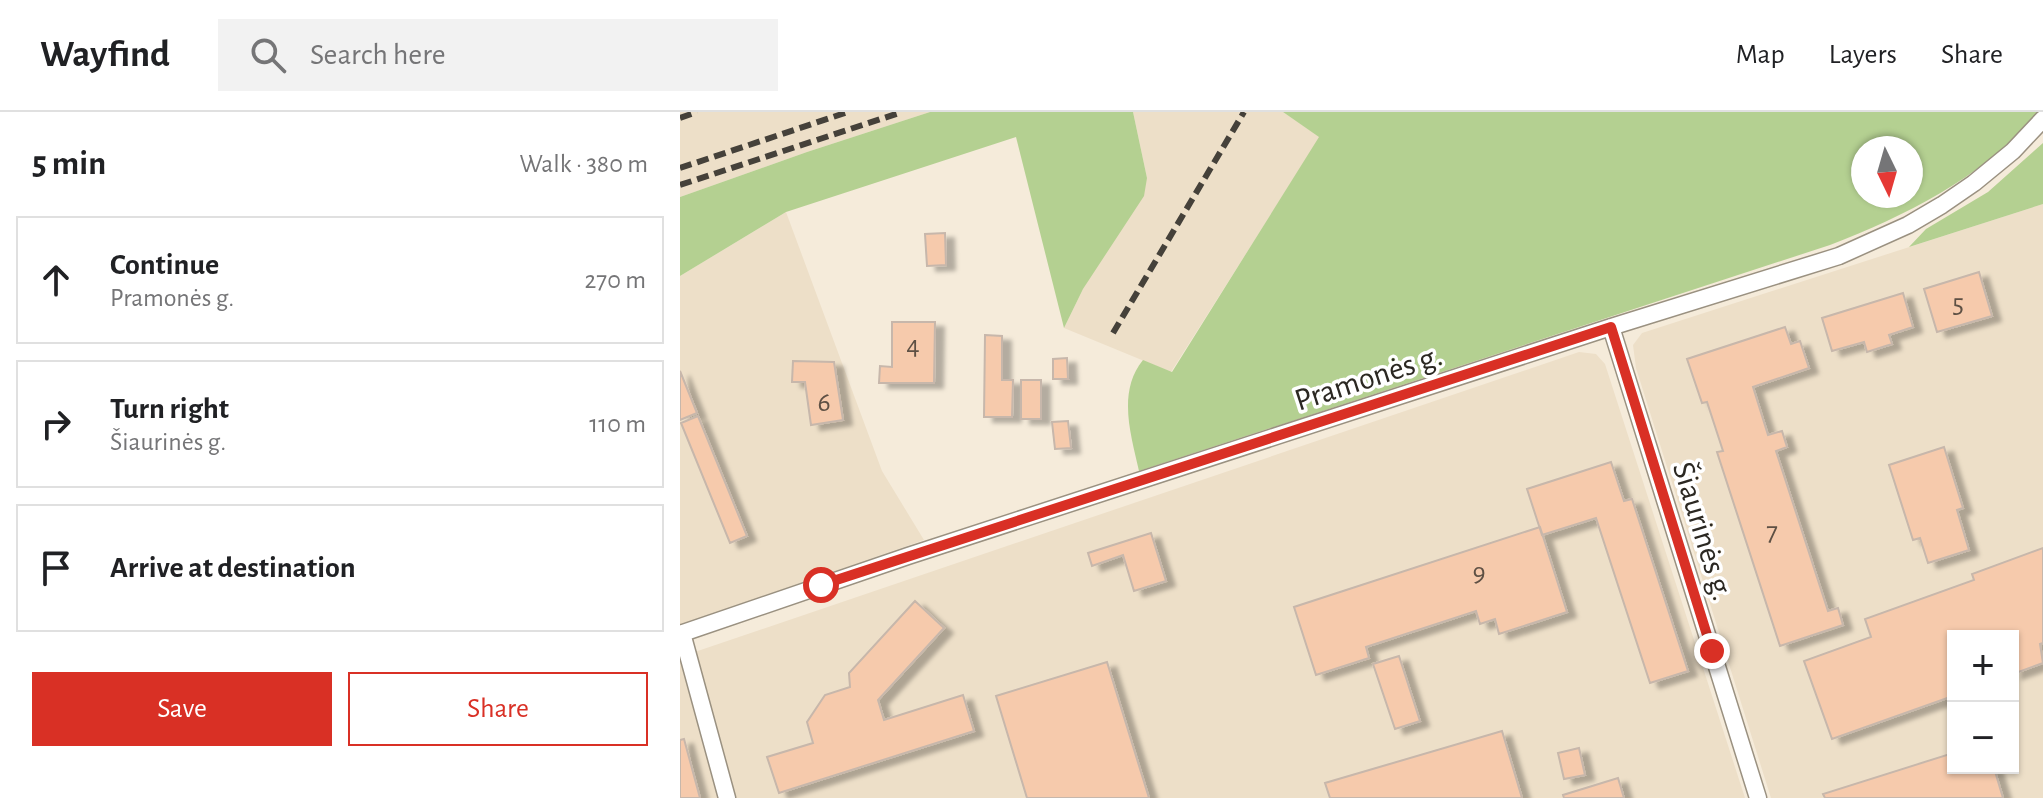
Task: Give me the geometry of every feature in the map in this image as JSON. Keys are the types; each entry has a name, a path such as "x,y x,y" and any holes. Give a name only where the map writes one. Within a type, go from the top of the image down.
{"street":[{"name":"Pramonės g.","path":"681,634 908,556 1839,256 1908,225 1974,183 2013,151 2043,119"},
{"name":"Šiaurinės g.","path":"1611,327 1758,798"},
{"path":"681,634 727,798"}],"shaded area":[{"path":"680,112 930,112 680,197"},
{"path":"1133,112 1283,112 1320,137 1171,372 1064,328 1147,178"},
{"path":"2043,204 2043,798 1771,798 1636,368 1633,345 1642,333"},
{"path":"786,212 882,471 924,540 680,625 680,276"},
{"path":"1579,352 1596,354 1605,364 1745,798 680,798 680,657"}],"green space":[{"path":"930,112 1133,112 1147,178 1144,196 1083,289 1064,328 1016,137 786,212 680,276 680,197"},
{"path":"1283,112 2038,112 1994,156 1923,203 1923,136 1851,136 1851,208 1913,208 1830,245 1139,471 1128,414 1130,386 1143,360 1172,372 1319,137"},
{"path":"2043,143 2043,204 1909,247 1926,229 1988,192"}],"building":[{"path":"945,233 946,265 927,266 925,234"},
{"path":"1979,272 1992,316 1937,332 1924,289"},
{"path":"1903,293 1913,327 1889,335 1892,344 1867,352 1864,342 1832,351 1822,318"},
{"path":"892,322 935,322 934,383 879,383 880,366 892,367"},
{"path":"1785,327 1791,344 1800,341 1809,368 1753,387 1768,435 1782,431 1787,447 1776,451 1828,611 1838,608 1843,625 1780,646 1717,452 1723,451 1707,402 1702,403 1687,359"},
{"path":"985,335 1002,336 1002,380 1013,380 1012,417 984,417"},
{"path":"1067,358 1068,379 1053,379 1053,359"},
{"path":"793,361 834,362 843,420 811,425 805,382 792,382"},
{"path":"680,371 697,413 680,420"},
{"path":"1021,380 1041,380 1041,419 1021,419"},
{"path":"698,416 747,536 730,543 681,423"},
{"path":"1068,421 1071,448 1055,449 1052,422"},
{"path":"1944,447 1963,508 1957,510 1969,550 1928,563 1920,538 1913,540 1889,465"},
{"path":"1611,462 1624,501 1632,499 1688,671 1650,683 1596,518 1542,535 1527,489"},
{"path":"1540,527 1567,612 1499,634 1495,619 1480,624 1476,611 1366,647 1369,658 1316,675 1294,607"},
{"path":"1151,533 1166,581 1134,591 1123,555 1092,566 1088,553"},
{"path":"2043,548 2043,643 2040,644 2043,663 2019,672 2019,630 1947,630 1947,698 1832,739 1804,661 1871,637 1865,619 1974,580 1972,574"},
{"path":"915,601 944,628 878,700 884,720 963,695 974,731 779,793 767,757 813,743 807,722 825,695 850,687 849,673"},
{"path":"1399,656 1420,721 1395,729 1373,664"},
{"path":"1107,662 1149,798 1027,798 996,696"},
{"path":"1502,731 1522,798 1330,798 1325,783"},
{"path":"684,739 700,798 680,798 680,740"},
{"path":"1579,748 1585,775 1564,779 1558,753"},
{"path":"1947,755 1947,774 1996,774 2003,798 1825,798 1823,794"},
{"path":"1618,778 1624,798 1564,798 1563,795"}],"railway":[{"path":"680,118 697,112"},
{"path":"680,168 848,112"},
{"path":"680,185 902,112"},
{"path":"1113,333 1244,112"}],"route":[{"path":"821,585 1611,327 1712,651"}]}
